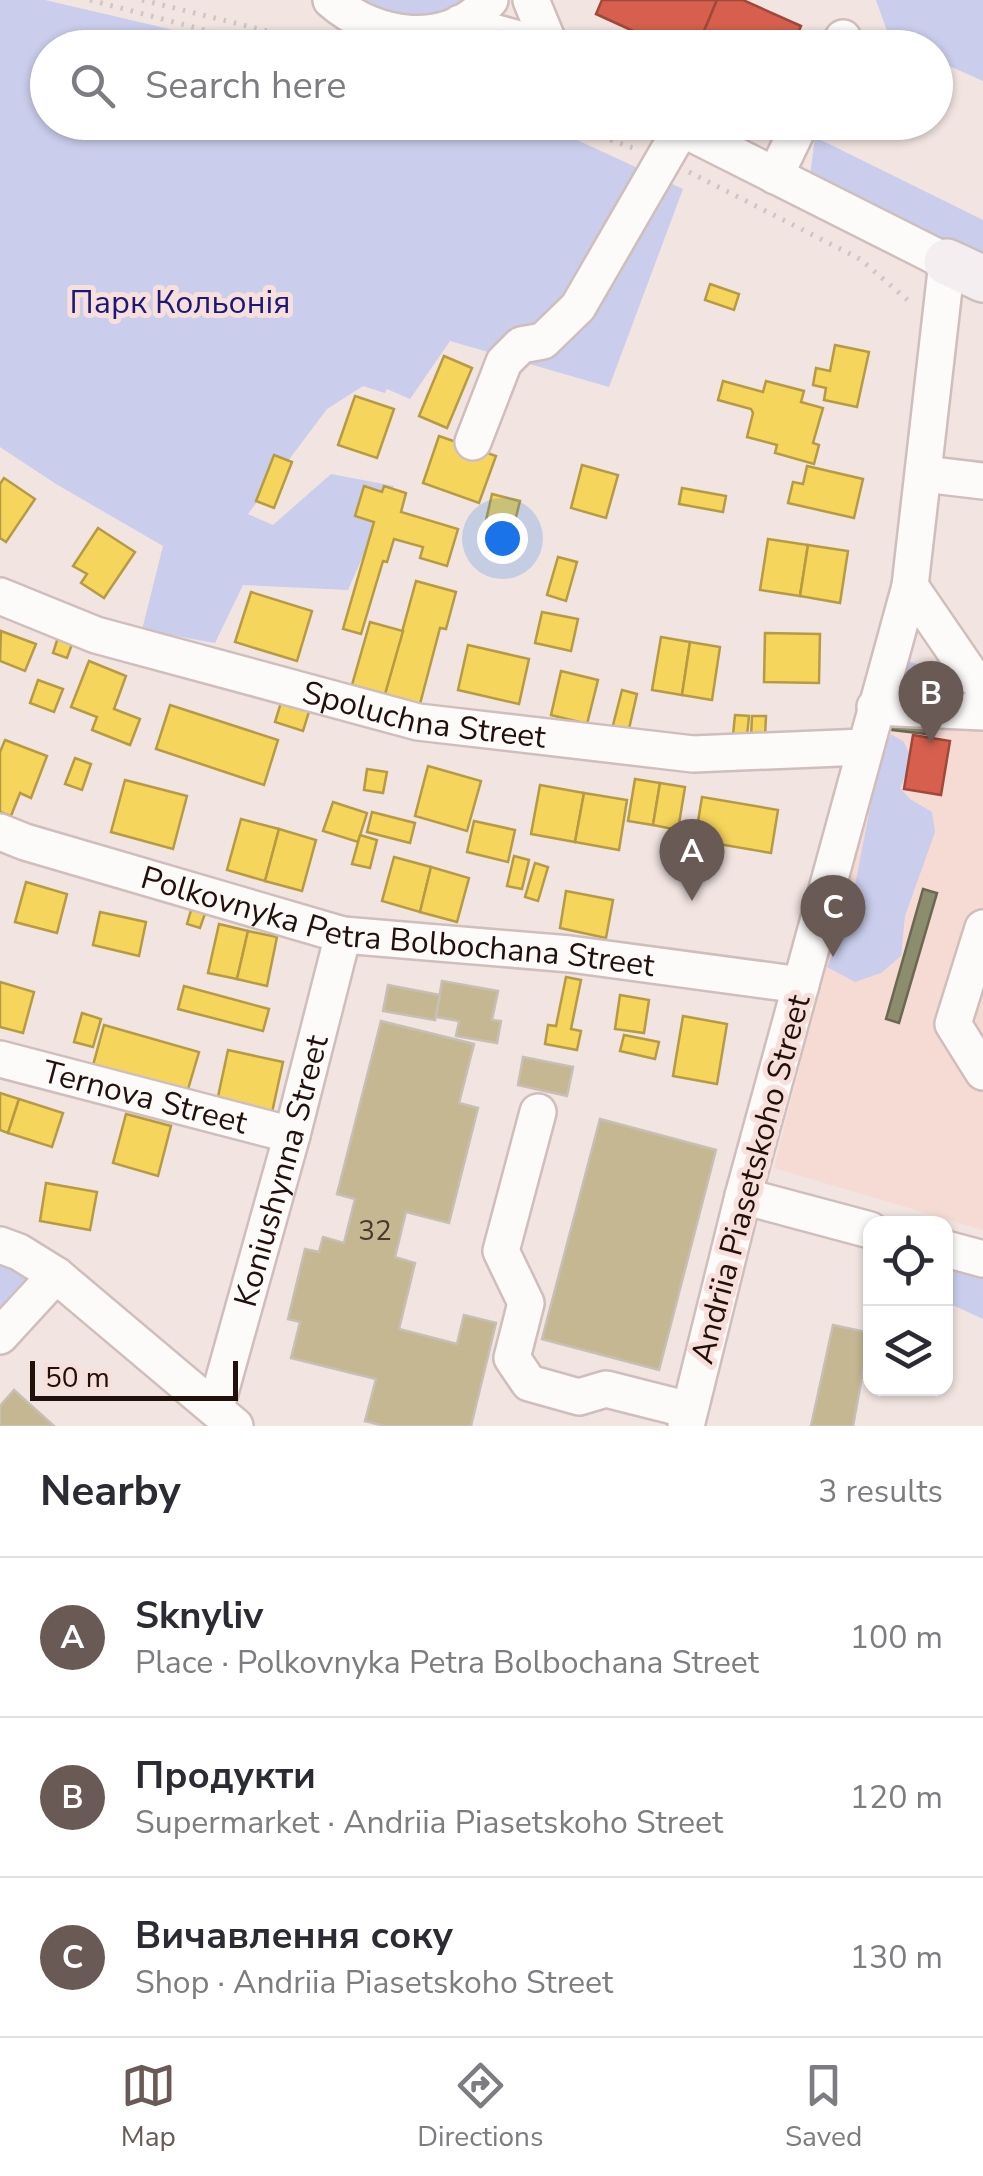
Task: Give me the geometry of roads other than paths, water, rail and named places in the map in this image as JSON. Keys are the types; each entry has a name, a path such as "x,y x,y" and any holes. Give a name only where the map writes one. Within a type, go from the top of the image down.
{"street":[{"path":"438,30 460,23 490,0"},
{"path":"532,0 544,30"},
{"path":"330,1 358,21 383,30"},
{"path":"460,23 487,30"},
{"path":"472,442 504,362 521,346 543,341 578,307 669,140"},
{"path":"679,140 775,176 965,270"},
{"path":"775,176 793,140"},
{"name":"Andriia Piasetskoho Street","path":"688,1418 743,1196 910,586 924,474 965,270"},
{"path":"924,474 983,481"},
{"path":"910,586 971,674 983,684"},
{"name":"Spoluchna Street","path":"0,596 96,634 418,722 692,754 864,747"},
{"path":"875,706 983,712"},
{"name":"Polkovnyka Petra Bolbochana Street","path":"0,832 343,935 570,954 801,985"},
{"path":"983,928 954,1024 983,1072"},
{"name":"Koniushynna Street","path":"0,1246 19,1252 56,1276 225,1417 343,935"},
{"name":"Ternova Street","path":"0,1060 292,1136"},
{"path":"538,1112 501,1251 526,1304 512,1358 530,1383 580,1398 606,1390 688,1418"},
{"path":"743,1196 863,1228"},
{"path":"953,1251 983,1259"},
{"path":"0,1336 56,1276"}],"place":[{"name":"Продукти","path":"931,743"},
{"name":"Sknyliv","path":"692,901"},
{"name":"Вичавлення соку","path":"833,957"}],"park label":[{"name":"Парк Кольонія","path":"180,302"}]}
